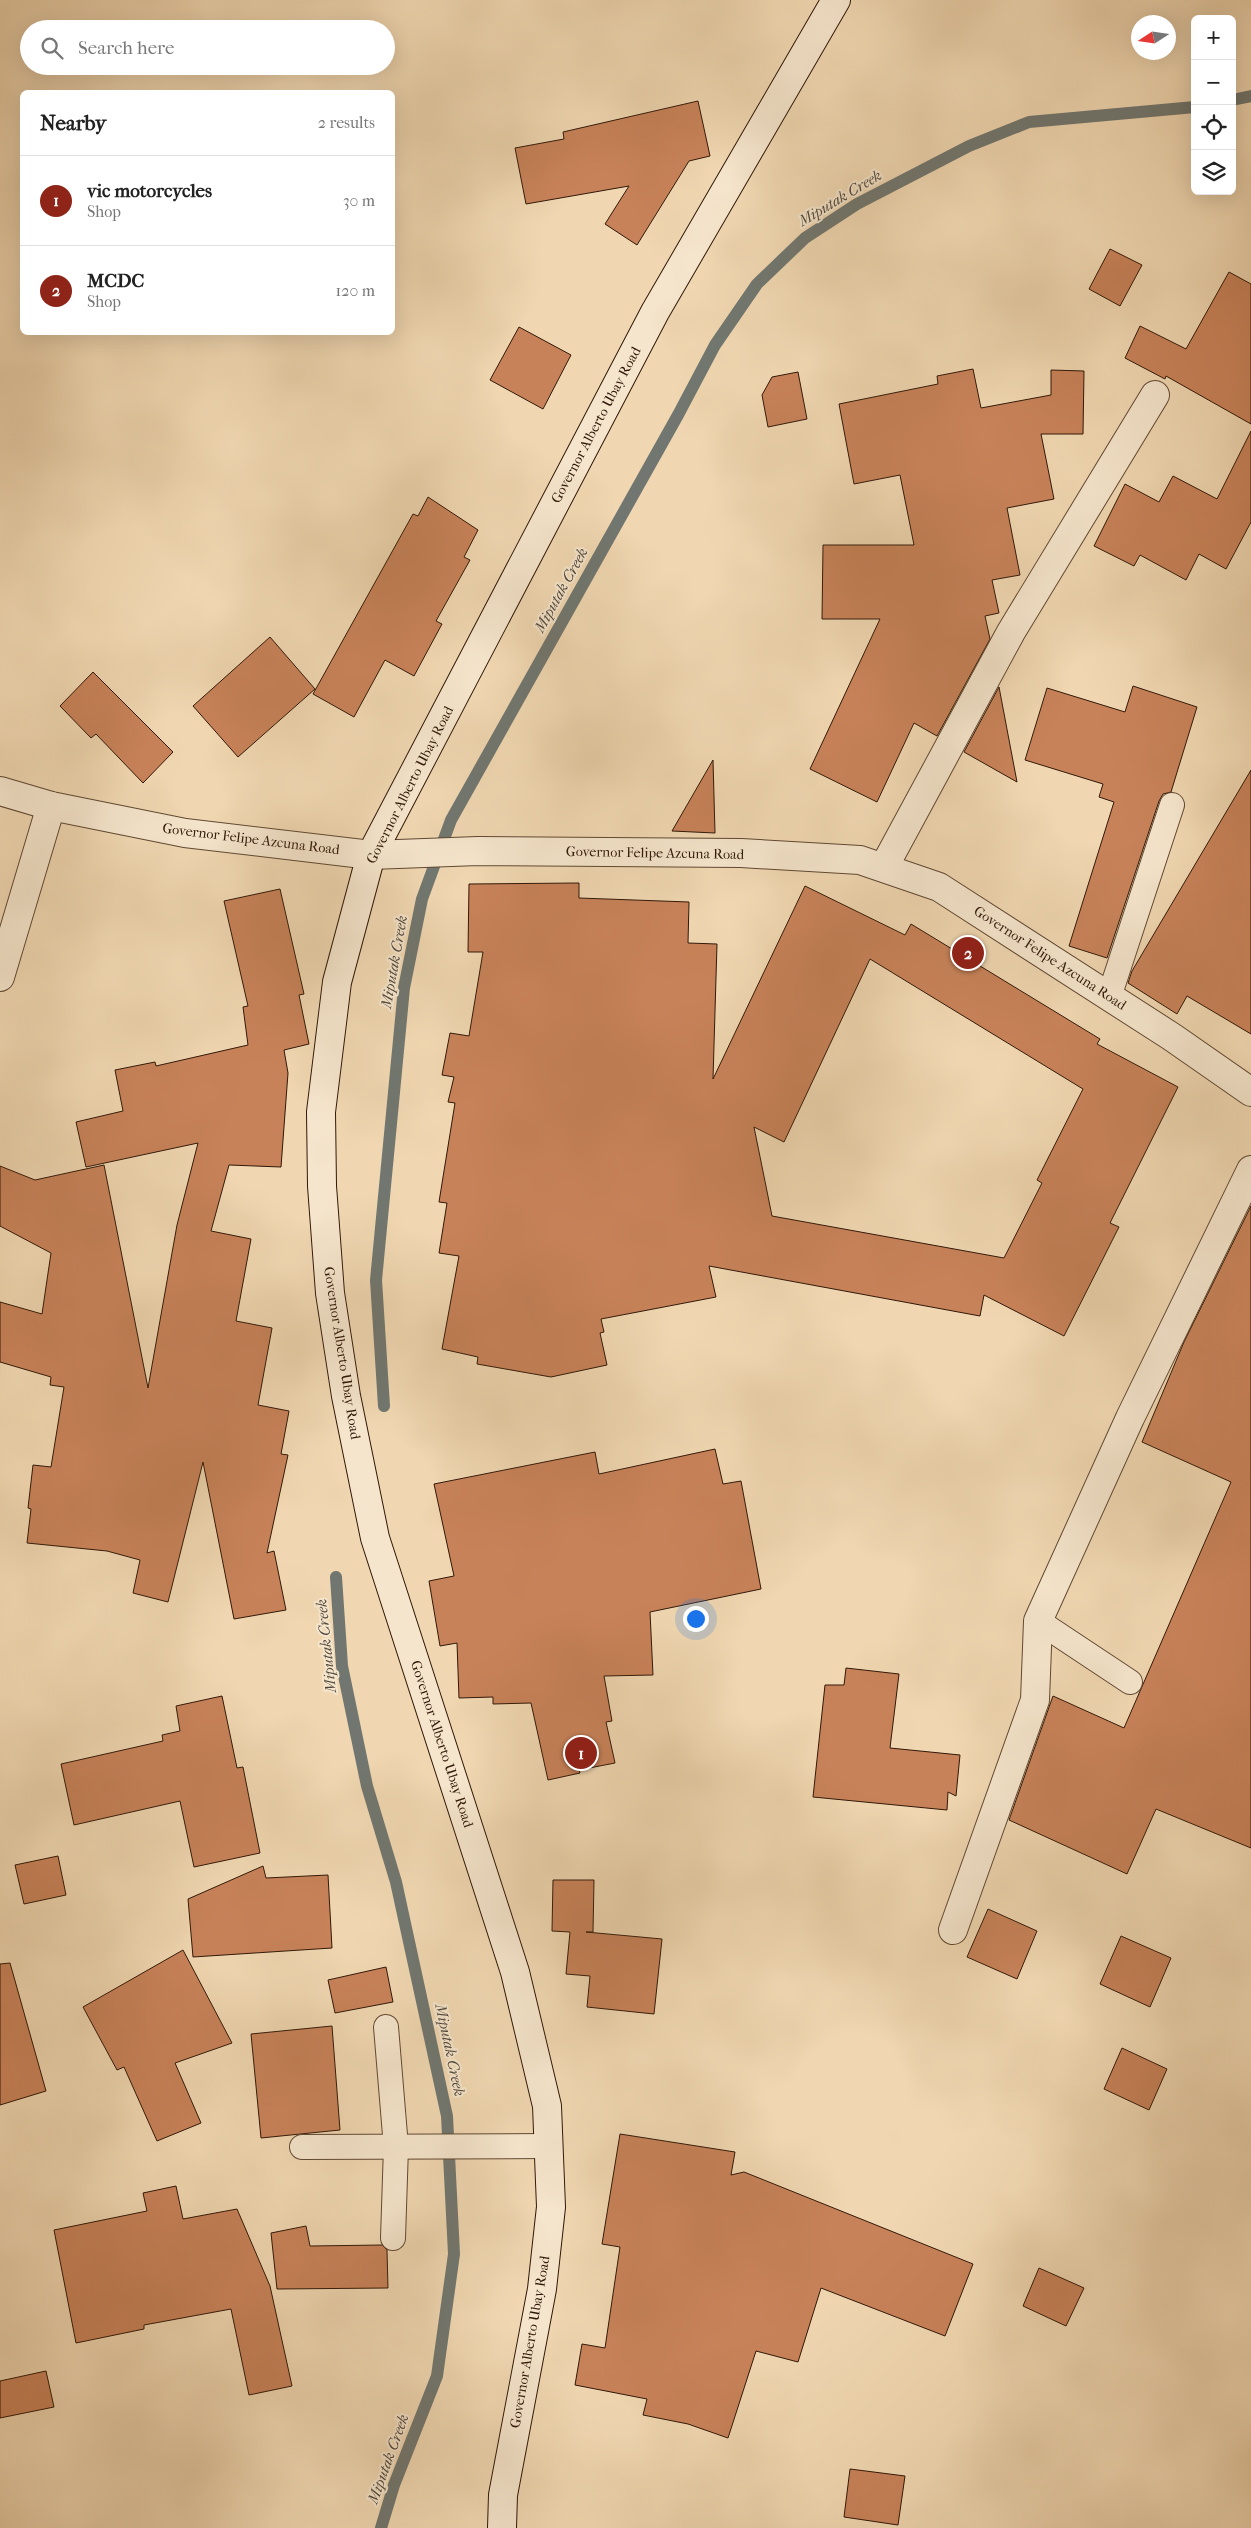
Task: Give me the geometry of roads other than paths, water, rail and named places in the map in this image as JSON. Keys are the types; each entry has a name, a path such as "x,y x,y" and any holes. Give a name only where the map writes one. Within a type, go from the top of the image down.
{"street":[{"name":"Governor Alberto Ubay Road","path":"502,2528 503,2495 542,2289 550,2207 547,2106 515,1972 375,1538 346,1396 330,1293 322,1186 321,1112 337,982 372,855 655,312 836,0"},
{"path":"884,867 1011,632 1155,395"},
{"name":"Governor Felipe Azcuna Road","path":"0,791 51,806 184,833 372,855 478,851 741,853 860,860 939,887 1251,1092"},
{"path":"0,977 51,806"},
{"path":"952,1930 1035,1700 1038,1621 1130,1418 1251,1170"}],"lane":[{"path":"1109,997 1172,805"},
{"path":"1038,1621 1130,1682"},
{"path":"386,2027 396,2147 393,2238"},
{"path":"302,2147 549,2146"}],"waterway":[{"name":"Miputak Creek","path":"1236,99 1251,96"},
{"name":"Miputak Creek","path":"384,1406 376,1280 404,988 422,899 451,820 678,415 715,345 757,284 805,238 857,204 969,146 1029,122 1191,107"},
{"name":"Miputak Creek","path":"336,1577 342,1666 367,1786 396,1882 447,2116 454,2254 437,2376 394,2485 381,2528"}],"place":[{"name":"MCDC","path":"968,953"},
{"name":"vic motorcycles","path":"581,1753"}]}
